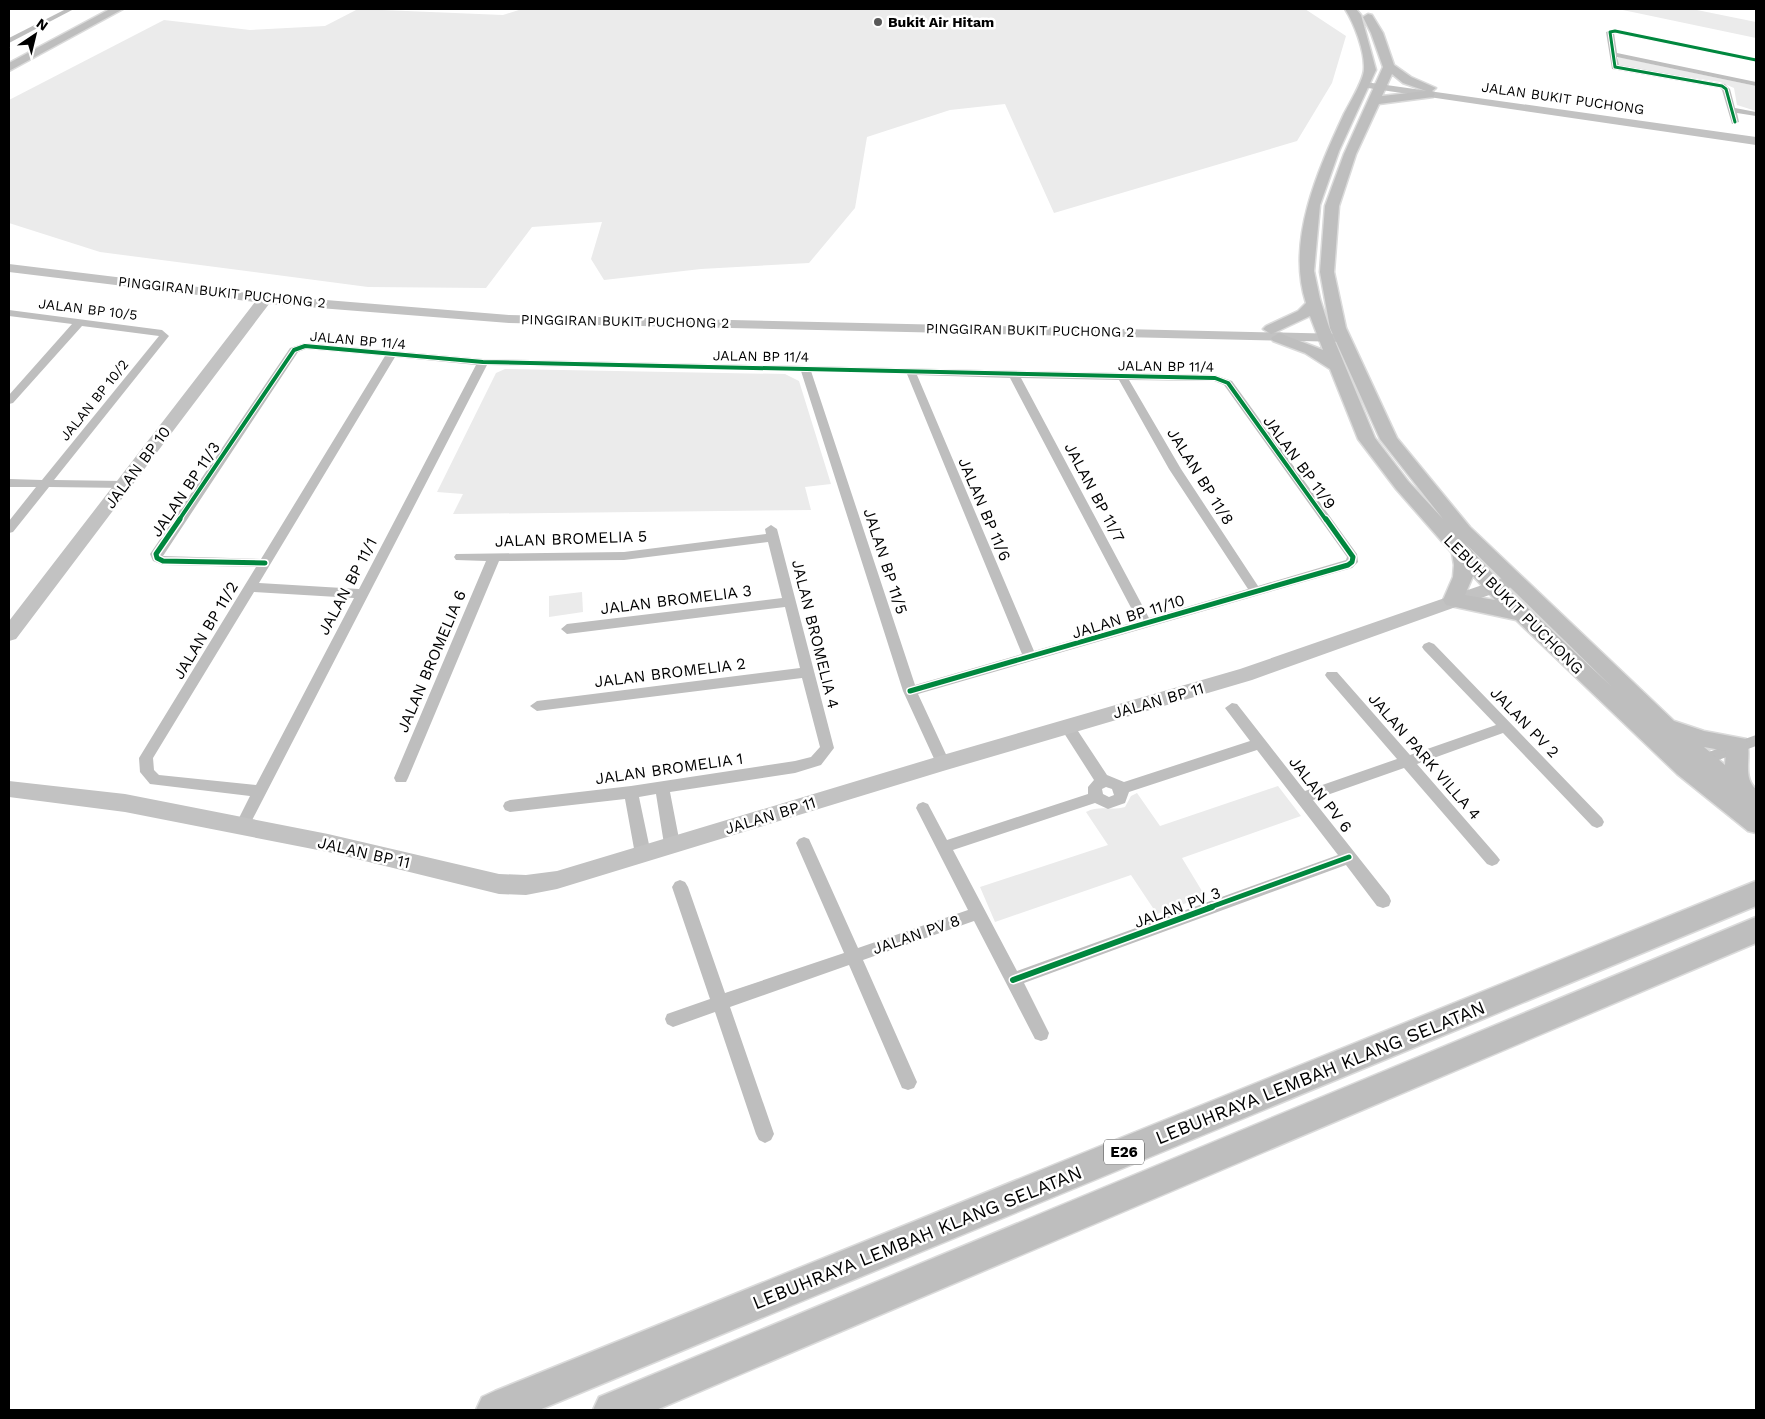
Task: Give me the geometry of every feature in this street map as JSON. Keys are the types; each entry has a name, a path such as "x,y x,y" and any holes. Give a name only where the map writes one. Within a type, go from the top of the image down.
{"highway":[{"name":"LEBUHRAYA LEMBAH KLANG SELATAN","path":"495,1410 1755,894"},
{"name":"LEBUHRAYA LEMBAH KLANG SELATAN","path":"612,1410 1756,930"}],"main road":[{"path":"9,60 104,9"},
{"path":"9,68 118,9"},
{"name":"LEBUH BUKIT PUCHONG","path":"1359,12 1377,33 1389,67 1383,85 1350,154 1332,206 1327,272 1335,365 1367,439 1402,485 1493,587 1694,764 1756,824"},
{"name":"LEBUH BUKIT PUCHONG","path":"1359,12 1370,65 1366,82 1336,143 1313,205 1307,271 1314,304 1332,333 1389,439 1463,532 1665,726 1694,764 1750,797"},
{"path":"1389,67 1407,80 1430,91"},
{"path":"1374,101 1430,91"},
{"path":"1275,333 1314,304"},
{"path":"1275,333 1311,350 1335,365"},
{"path":"1461,552 1466,564 1465,574 1454,600 1499,608 1527,617"},
{"path":"1665,726 1703,739 1747,743"},
{"path":"1747,743 1735,760 1736,771 1750,797"}],"street":[{"path":"10,39 71,9"},
{"path":"1735,122 1726,89 1722,86 1710,82 1622,70 1616,67 1610,32 1612,30 1756,60"},
{"path":"1613,54 1756,84"},
{"name":"JALAN BUKIT PUCHONG","path":"1366,82 1755,139"},
{"path":"1733,110 1756,114"},
{"name":"PINGGIRAN BUKIT PUCHONG 2","path":"9,268 265,299 509,319 1244,335 1332,333"},
{"path":"233,295 248,312 248,320 311,302"},
{"name":"JALAN BP 10","path":"9,634 265,299"},
{"name":"JALAN BP 10/5","path":"9,313 164,334"},
{"path":"9,401 80,322"},
{"name":"JALAN BP 10/2","path":"9,529 164,334"},
{"name":"JALAN BP 11/4","path":"300,348 305,346 484,362 805,368 1223,380"},
{"name":"JALAN BP 11/3","path":"265,563 163,561 157,558 156,554 294,350 300,348"},
{"name":"JALAN BP 11/2","path":"260,790 155,780 146,772 146,758 392,354"},
{"name":"JALAN BP 11/1","path":"242,826 484,362"},
{"name":"JALAN BP 11/5","path":"805,368 910,691 943,763"},
{"name":"JALAN BP 11/6","path":"911,372 1030,658"},
{"name":"JALAN BP 11/7","path":"1014,375 1146,624"},
{"name":"JALAN BP 11/8","path":"1122,376 1175,468 1255,591"},
{"name":"JALAN BP 11/9","path":"1223,380 1228,383 1352,557 1352,562"},
{"path":"9,483 124,485"},
{"name":"JALAN BROMELIA 5","path":"460,557 624,556 772,533"},
{"name":"JALAN BROMELIA 4","path":"772,533 827,748"},
{"name":"JALAN BROMELIA 6","path":"401,778 494,557"},
{"name":"JALAN BP 11/10","path":"910,691 1030,658 1348,565 1352,562"},
{"name":"JALAN BP 11","path":"9,789 125,803 328,843 499,884 526,886 557,880 1067,726 1245,675 1514,580"},
{"path":"250,587 363,594"},
{"name":"JALAN BROMELIA 3","path":"567,629 789,602"},
{"name":"JALAN PV 2","path":"1429,646 1597,822"},
{"name":"JALAN BROMELIA 2","path":"538,706 807,672"},
{"name":"JALAN PARK VILLA 4","path":"1332,675 1492,860"},
{"name":"JALAN PV 6","path":"1232,708 1382,901"},
{"path":"1067,726 1103,781"},
{"path":"1302,798 1506,727"},
{"path":"1694,764 1747,743"},
{"path":"1121,789 1260,744"},
{"name":"JALAN BROMELIA 1","path":"510,806 662,788 795,767 816,761 827,748"},
{"path":"1103,781 1112,782 1121,789 1122,796 1112,803 1104,802 1096,797 1095,787 1103,781"},
{"path":"662,788 672,844"},
{"path":"631,792 643,854"},
{"path":"944,847 1096,797"},
{"name":"JALAN PV 8","path":"923,808 1041,1032"},
{"path":"804,843 908,1082"},
{"name":"JALAN PV 3","path":"1013,980 1349,857"},
{"path":"680,887 765,1134"},
{"name":"JALAN PV 8","path":"673,1019 978,913"}],"shaded area":[{"path":"358,9 503,15 522,9 1305,9 1346,36 1332,83 1297,141 1054,213 1005,104 950,110 867,137 855,208 809,263 701,269 604,280 591,259 602,222 532,227 486,288 368,287 100,252 9,223 9,100 164,20 250,30 325,26"},
{"path":"1618,9 1692,9 1756,22 1756,38"},
{"path":"1618,57 1756,86 1756,111 1737,105 1734,88 1720,82 1625,68 1618,65"},
{"path":"505,369 785,374 799,381 831,484 805,487 811,510 453,514 463,494 437,492 496,373"},
{"path":"582,592 583,612 549,617 549,596"},
{"path":"1278,786 1301,816 1182,858 1205,896 1157,914 1131,875 995,922 980,887 1108,845 1086,812 1096,809 1125,807 1131,796 1137,793 1160,826"}],"cycle path":[{"path":"1735,122 1726,89 1722,86 1615,67 1610,32 1615,31 1756,60"},
{"path":"265,563 163,561 157,558 156,554 294,350 305,346 483,362 1215,378 1228,383 1353,557 1352,562 1348,565 910,691"},
{"path":"1013,980 1349,857"}],"place":[{"name":"Bukit Air Hitam","path":"878,22"}]}
